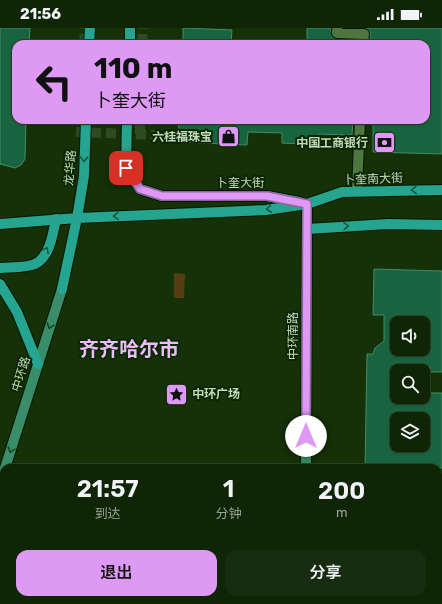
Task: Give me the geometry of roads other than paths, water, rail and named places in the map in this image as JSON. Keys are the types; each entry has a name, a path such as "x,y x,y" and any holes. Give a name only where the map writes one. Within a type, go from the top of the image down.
{"main road":[{"path":"89,40 90,28"},
{"path":"130,28 130,40"},
{"name":"龙华路","path":"62,289 84,176 86,124"},
{"name":"卜奎大街","path":"127,124 126,168 140,189 162,196 267,196 307,204"},
{"name":"卜奎南大街","path":"307,204 342,192 442,190"},
{"path":"0,224 56,219 266,210 307,204"},
{"name":"中环南路","path":"306,464 307,204"},
{"path":"0,268 35,264 46,254 56,219"},
{"path":"307,229 388,224 442,225"},
{"path":"0,284 16,312 38,364"},
{"name":"中环路","path":"6,464 62,289"}],"street":[{"path":"337,28 336,33 364,34 363,40"},
{"path":"357,191 360,124"}],"tunnel":[{"path":"84,40 85,28"},
{"path":"142,40 143,28"},
{"path":"140,124 140,134"},
{"path":"76,132 158,135"}],"place":[{"name":"六桂福珠宝","path":"228,137"},
{"name":"中国工商银行","path":"384,143"},
{"name":"中环广场","path":"177,394"}],"district":[{"name":"齐齐哈尔市","path":"129,349"}]}
